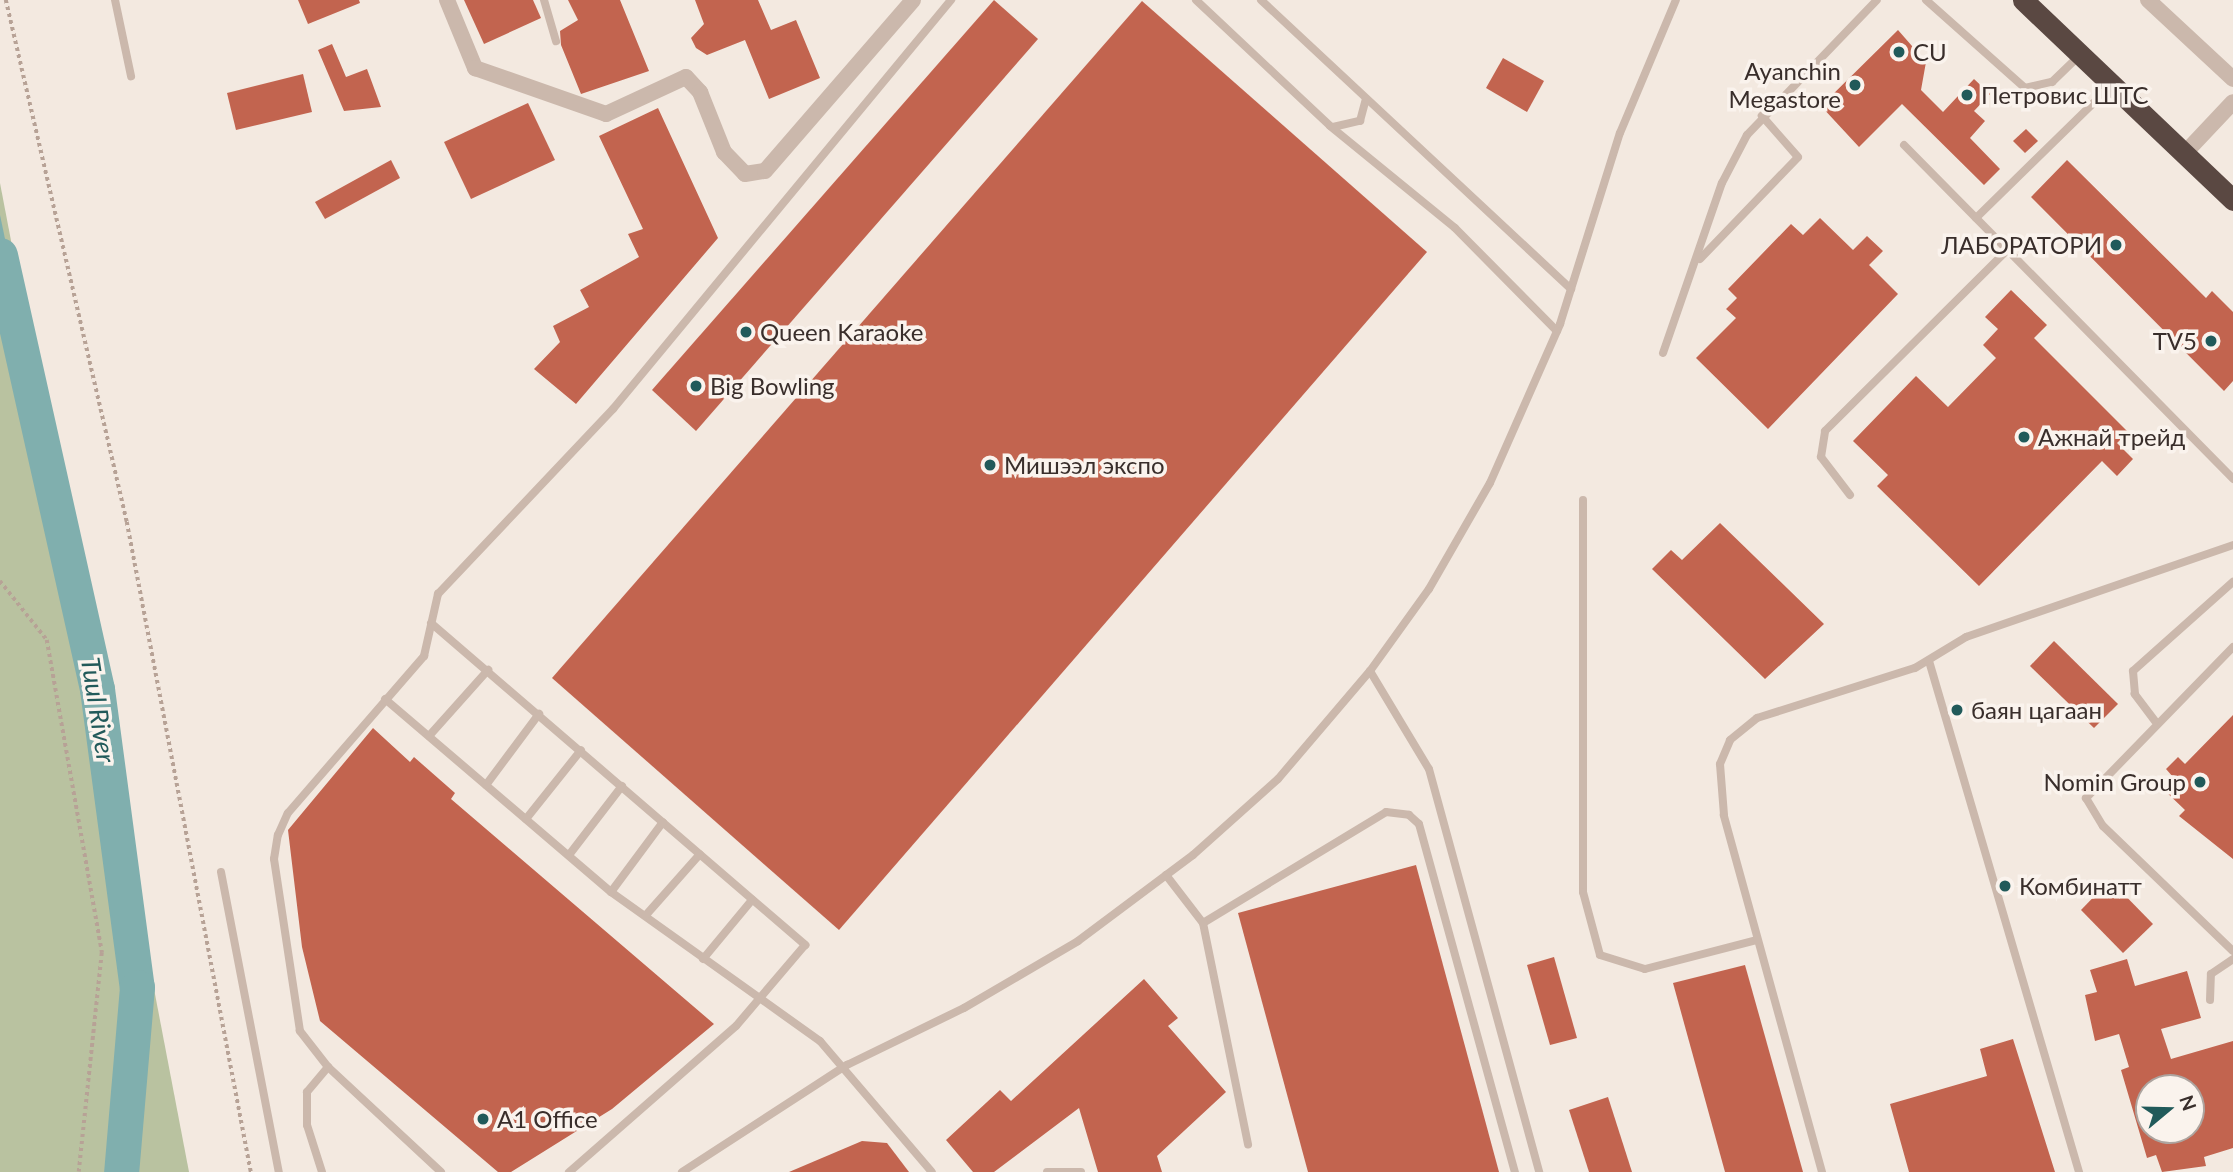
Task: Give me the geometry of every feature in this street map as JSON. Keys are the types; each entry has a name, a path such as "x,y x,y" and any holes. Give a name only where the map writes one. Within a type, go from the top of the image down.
{"highway":[{"path":"2023,0 2233,200"}],"street":[{"path":"447,0 475,68 606,114 685,77 700,92 724,152 745,174 765,171 913,0"},
{"path":"2148,0 2233,79"},
{"path":"2184,154 2233,102"}],"lane":[{"path":"115,0 131,76"},
{"path":"544,0 556,41"},
{"path":"441,1172 328,1067 300,1031 274,859 288,813 424,656 438,594 613,409 951,0"},
{"path":"1196,0 1330,126 1455,228 1557,331"},
{"path":"1261,0 1571,289"},
{"path":"682,1172 847,1065 964,1008 1078,941 1166,875 1278,779 1370,671 1430,589 1490,483 1557,331 1620,133 1676,0"},
{"path":"1662,353 1700,259 1721,183 1762,116 1877,0"},
{"path":"1926,0 2025,88 2052,82 2080,55"},
{"path":"1976,218 2112,85"},
{"path":"1330,126 1360,121 1366,99"},
{"path":"1700,259 1798,157 1762,116"},
{"path":"1904,145 2233,479"},
{"path":"1850,495 1821,457 1825,431 2007,250"},
{"path":"1583,500 1583,892 1600,955 1645,969 1756,940"},
{"path":"1822,1172 1756,940 1724,815 1720,764 1730,740 1757,718 1929,661 1966,638 2233,545"},
{"path":"2155,721 2135,695 2133,671 2233,582"},
{"path":"431,623 805,945 758,1000 569,1172"},
{"path":"2233,647 2090,788 2090,812 2233,951"},
{"path":"1929,661 2079,1172"},
{"path":"429,736 488,670"},
{"path":"1370,671 1429,769 1539,1172"},
{"path":"385,699 611,892 646,915 847,1065 932,1172"},
{"path":"486,785 539,714"},
{"path":"526,819 581,750"},
{"path":"569,855 622,786"},
{"path":"1203,923 1386,812 1409,815 1419,824 1515,1172"},
{"path":"611,892 663,821"},
{"path":"646,915 700,854"},
{"path":"221,872 279,1172"},
{"path":"1166,875 1203,923 1248,1144"},
{"path":"703,959 752,900"},
{"path":"2210,1000 2211,974 2233,959"},
{"path":"322,1172 307,1125 307,1092 328,1067"},
{"path":"1047,1172 1081,1172"}],"path":[{"path":"6,0 127,522 251,1172"},
{"path":"0,581 47,640 102,953 79,1172"}],"green space":[{"path":"0,183 189,1172 0,1172"}],"water":[{"path":"0,215 25,340 8,340 0,305"}],"building":[{"path":"298,0 359,0 360,3 308,24"},
{"path":"464,0 533,0 541,18 484,44"},
{"path":"568,0 620,0 649,71 581,94 561,45 560,31 578,20"},
{"path":"695,0 758,0 771,30 796,20 820,78 769,99 745,40 707,55 696,48 691,38 704,24"},
{"path":"994,0 1038,39 696,431 652,390"},
{"name":"Мишээл экспо","path":"1142,1 1427,252 839,930 552,678"},
{"path":"1898,30 1926,62 1921,90 1943,112 1974,79 1990,94 1974,111 1985,121 1970,138 2000,169 1984,185 1902,104 1859,147 1821,106"},
{"path":"332,44 346,77 367,69 381,107 344,111 318,50"},
{"path":"1503,58 1544,81 1527,112 1486,88"},
{"path":"303,74 312,112 236,130 227,93"},
{"path":"528,103 555,160 471,199 444,142"},
{"path":"658,108 718,238 576,404 534,369 560,342 553,326 589,307 580,290 639,257 628,234 643,229 599,136"},
{"path":"2026,129 2038,141 2025,153 2013,141"},
{"path":"391,160 400,178 325,219 315,202"},
{"name":"ЛАБОРАТОРИ","path":"2067,160 2206,298 2212,291 2233,312 2233,381 2224,391 2031,197"},
{"path":"1820,218 1853,250 1867,236 1883,251 1869,265 1898,294 1768,429 1696,358 1736,318 1726,309 1737,298 1728,289 1791,224 1803,235"},
{"name":"Ажнай трейд","path":"2011,290 2047,325 2034,338 2128,432 2117,443 2133,459 2117,476 2102,461 1979,586 1877,486 1888,475 1853,441 1916,376 1948,407 1996,358 1983,345 1998,329 1985,317"},
{"path":"1720,523 1824,624 1765,679 1652,569 1671,550 1682,560"},
{"path":"2054,641 2118,704 2094,728 2030,666"},
{"name":"Nomin Group","path":"2233,715 2233,859 2179,816 2185,810 2162,788 2173,777 2166,769 2178,757 2185,764"},
{"path":"373,728 410,762 414,757 455,793 451,799 714,1024 612,1109 511,1172 498,1172 320,1021 302,947 288,830"},
{"path":"1416,865 1499,1172 1308,1172 1238,913"},
{"path":"2110,880 2153,924 2123,953 2081,910"},
{"path":"1554,957 1577,1038 1550,1045 1527,965"},
{"path":"2127,959 2135,986 2187,971 2201,1018 2161,1029 2171,1059 2233,1041 2233,1148 2204,1157 2206,1166 2162,1172 2156,1155 2147,1158 2143,1144 2205,1144 2205,1074 2135,1074 2135,1117 2121,1070 2129,1067 2119,1034 2095,1041 2085,995 2097,992 2090,970"},
{"path":"1745,965 1803,1172 1725,1172 1673,983"},
{"path":"1144,979 1178,1018 1168,1026 1226,1092 1157,1156 1162,1172 1098,1172 1079,1108 994,1172 973,1172 946,1140 1000,1090 1011,1101"},
{"path":"2013,1039 2055,1172 1909,1172 1890,1104 1987,1076 1980,1049"},
{"path":"1608,1097 1632,1172 1589,1172 1569,1110"},
{"path":"862,1141 887,1143 909,1172 789,1172"}],"waterway":[{"name":"Tuul River","path":"0,255 97,689 137,987 121,1172"}],"place":[{"name":"CU","path":"1899,52"},
{"name":"Ayanchin Megastore","path":"1855,85"},
{"name":"Петровис ШТС","path":"1967,95"},
{"name":"ЛАБОРАТОРИ","path":"2116,245"},
{"name":"Queen Karaoke","path":"746,332"},
{"name":"TV5","path":"2211,341"},
{"name":"Big Bowling","path":"696,386"},
{"name":"Ажнай трейд","path":"2024,437"},
{"name":"Мишээл экспо","path":"990,465"},
{"name":"баян цагаан","path":"1957,710"},
{"name":"Nomin Group","path":"2200,782"},
{"name":"Комбинатт","path":"2005,886"},
{"name":"A1 Office","path":"483,1119"}]}
